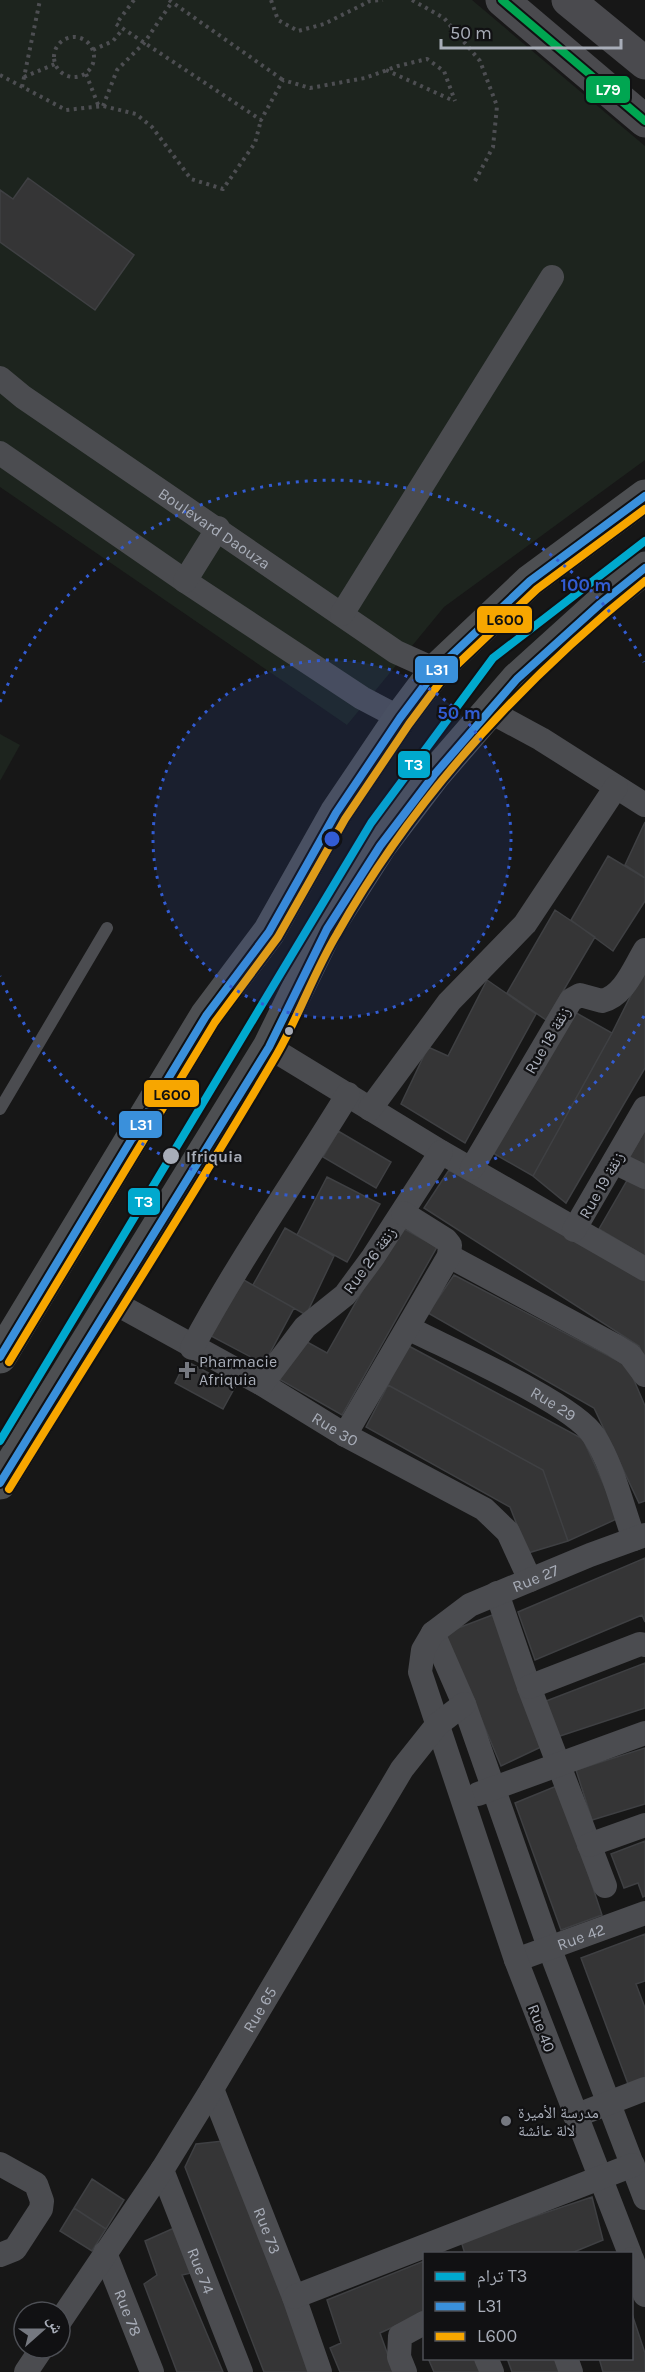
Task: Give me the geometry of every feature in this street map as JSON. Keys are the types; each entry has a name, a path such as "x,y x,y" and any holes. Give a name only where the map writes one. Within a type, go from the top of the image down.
{"main road":[{"path":"502,0 645,121"},
{"path":"568,0 645,63"},
{"path":"0,1357 206,1016 269,932 336,813 400,718 436,670 530,581 645,496"},
{"path":"0,1483 269,1047 300,980 355,884 402,816 489,711 560,639 645,568"}],"street":[{"path":"342,614 552,277"},
{"name":"Boulevard Daouza","path":"0,378 23,397 218,528 396,652 436,670"},
{"path":"2,459 362,698 400,718"},
{"path":"185,581 218,528"},
{"path":"489,711 542,739 645,805"},
{"path":"370,1109 449,1002 525,924 616,787"},
{"name":"Rue 18 زنقة","path":"472,1168 571,1000 580,995 602,1001 615,996 645,950"},
{"path":"269,1047 441,1152 645,1269"},
{"path":"192,1348 222,1292 279,1207 348,1094"},
{"name":"Rue 19 زنقة","path":"574,1230 645,1108"},
{"name":"Rue 26 زنقة","path":"262,1384 305,1327 345,1295 403,1213 441,1152"},
{"path":"614,1162 645,1177"},
{"path":"345,1435 449,1256 450,1245 446,1240 403,1213"},
{"path":"449,1256 614,1345 630,1355 645,1375"},
{"name":"Rue 30","path":"113,1302 192,1348 262,1384 345,1435 484,1509 508,1532 530,1580"},
{"name":"Rue 29","path":"408,1328 563,1407 587,1426 603,1454 639,1537"},
{"name":"Rue 27","path":"433,1634 460,1611 497,1593 639,1537"},
{"path":"497,1593 529,1688 605,1886"},
{"path":"433,1634 464,1704 549,1947 645,2198"},
{"name":"Rue 40","path":"433,1634 423,1650 420,1672 436,1725 464,1799 516,1960 600,2178 624,2252"},
{"path":"529,1688 640,1644 645,1645"},
{"name":"Rue 65","path":"72,2303 162,2170 402,1769 436,1725 464,1704"},
{"path":"464,1799 645,1733"},
{"path":"589,1845 645,1825"},
{"name":"Rue 42","path":"516,1960 645,1913"},
{"name":"Rue 73","path":"212,2089 294,2297 320,2372"},
{"path":"575,2116 645,2089"},
{"path":"0,2164 36,2184 42,2201 41,2209 15,2248 0,2255"},
{"path":"425,2252 633,2165"},
{"name":"Rue 74","path":"162,2170 241,2372"},
{"name":"Rue 78","path":"105,2253 152,2372"},
{"path":"294,2297 423,2253"},
{"name":"Rue 40","path":"633,2271 645,2295"},
{"path":"405,2372 399,2357 398,2342 404,2332 419,2325"}],"lane":[{"path":"0,1109 107,928"}],"path":[{"path":"22,87 40,0"},
{"path":"134,0 116,24 261,120"},
{"path":"271,0 278,20 298,31 324,24 370,1 383,0"},
{"path":"412,0 444,18 480,61 497,106 493,147 475,181"},
{"path":"101,106 117,70 144,43 171,1 283,80 310,88 365,78 386,70 427,60 444,71 455,102 386,70"},
{"path":"93,50 112,41 123,29"},
{"path":"78,37 90,44 93,50 94,64 86,74 73,78 66,76 56,64 56,48 66,39 78,37"},
{"path":"24,77 56,64"},
{"path":"86,74 101,106"},
{"path":"0,75 66,110 101,106 136,114 152,128 191,180 223,189 255,143 261,120 283,80"}],"shaded area":[{"path":"0,0 472,0 645,146 645,460 444,607 347,725 0,487"},
{"path":"0,734 20,745 0,781"}],"building":[{"path":"28,178 134,255 95,310 0,242 0,190 13,199"},
{"path":"645,822 645,878 625,865"},
{"path":"608,856 645,878 645,901 613,951 571,920"},
{"path":"555,910 595,937 546,1020 507,993"},
{"path":"645,967 645,1068 566,1203 533,1176 612,1033"},
{"path":"487,980 536,1014 465,1143 401,1104 428,1047 448,1056"},
{"path":"571,1010 612,1033 533,1176 491,1152"},
{"path":"645,1130 645,1172 627,1161"},
{"path":"338,1131 391,1162 376,1188 323,1157"},
{"path":"449,1170 645,1280 645,1360 639,1346 424,1208"},
{"path":"327,1177 380,1204 347,1262 297,1235"},
{"path":"629,1177 645,1186 645,1256 599,1229"},
{"path":"399,1226 437,1247 342,1415 277,1378 300,1338 327,1353"},
{"path":"285,1228 334,1256 306,1315 253,1285"},
{"path":"454,1275 628,1366 645,1406 645,1501 639,1503 594,1408 428,1313"},
{"path":"242,1279 294,1308 264,1364 211,1336"},
{"path":"405,1344 583,1439 619,1518 568,1541 543,1470 388,1385"},
{"path":"186,1361 235,1387 223,1409 175,1383"},
{"path":"388,1385 543,1470 568,1541 528,1553 510,1507 366,1427"},
{"path":"645,1558 645,1622 642,1615 535,1660 518,1612"},
{"path":"495,1614 543,1746 501,1766 445,1633"},
{"path":"645,1663 645,1708 554,1738 541,1703"},
{"path":"645,1748 645,1804 592,1820 576,1770"},
{"path":"559,1785 602,1915 561,1930 515,1803"},
{"path":"645,1841 645,1896 643,1897 638,1883 624,1888 611,1854"},
{"path":"645,1934 645,1981 636,1984 645,2008 645,2078 628,2084 581,1958"},
{"path":"223,2141 312,2372 264,2372 185,2167 196,2144"},
{"path":"92,2179 124,2200 106,2229 74,2208"},
{"path":"592,2197 603,2240 574,2252 464,2252 461,2241"},
{"path":"74,2208 106,2229 92,2251 60,2231"},
{"path":"183,2224 200,2271 182,2275 223,2372 177,2372 144,2284 157,2275 145,2241"},
{"path":"423,2261 423,2313 380,2333 394,2372 340,2372 330,2348 341,2343 327,2300"},
{"path":"633,2317 645,2353 645,2372 603,2372 600,2360 633,2360"},
{"path":"429,2360 476,2360 480,2372 434,2372"},
{"path":"508,2360 557,2360 561,2372 512,2372"}],"tram line":[{"name":"T3","path":"0,1441 371,823 493,658 645,541"}],"transit line":[{"name":"L79","path":"502,0 645,121"},
{"name":"L31","path":"0,1357 206,1016 269,932 336,813 400,718 436,670 530,581 645,496"},
{"name":"L600","path":"9,1362 215,1022 278,937 345,819 409,724 444,677 537,589 645,509"},
{"name":"L31","path":"0,1483 269,1047 327,929 380,846 434,775 517,679 600,604 645,568"},
{"name":"L600","path":"9,1489 244,1109 285,1039 321,963 367,884 400,835 436,788 514,700 556,658 645,581"}],"place":[{"name":"Ifriquia","path":"171,1156"},
{"name":"Pharmacie Afriquia","path":"187,1370"},
{"name":"مدرسة الأميرة لالة عائشة","path":"506,2121"}]}
